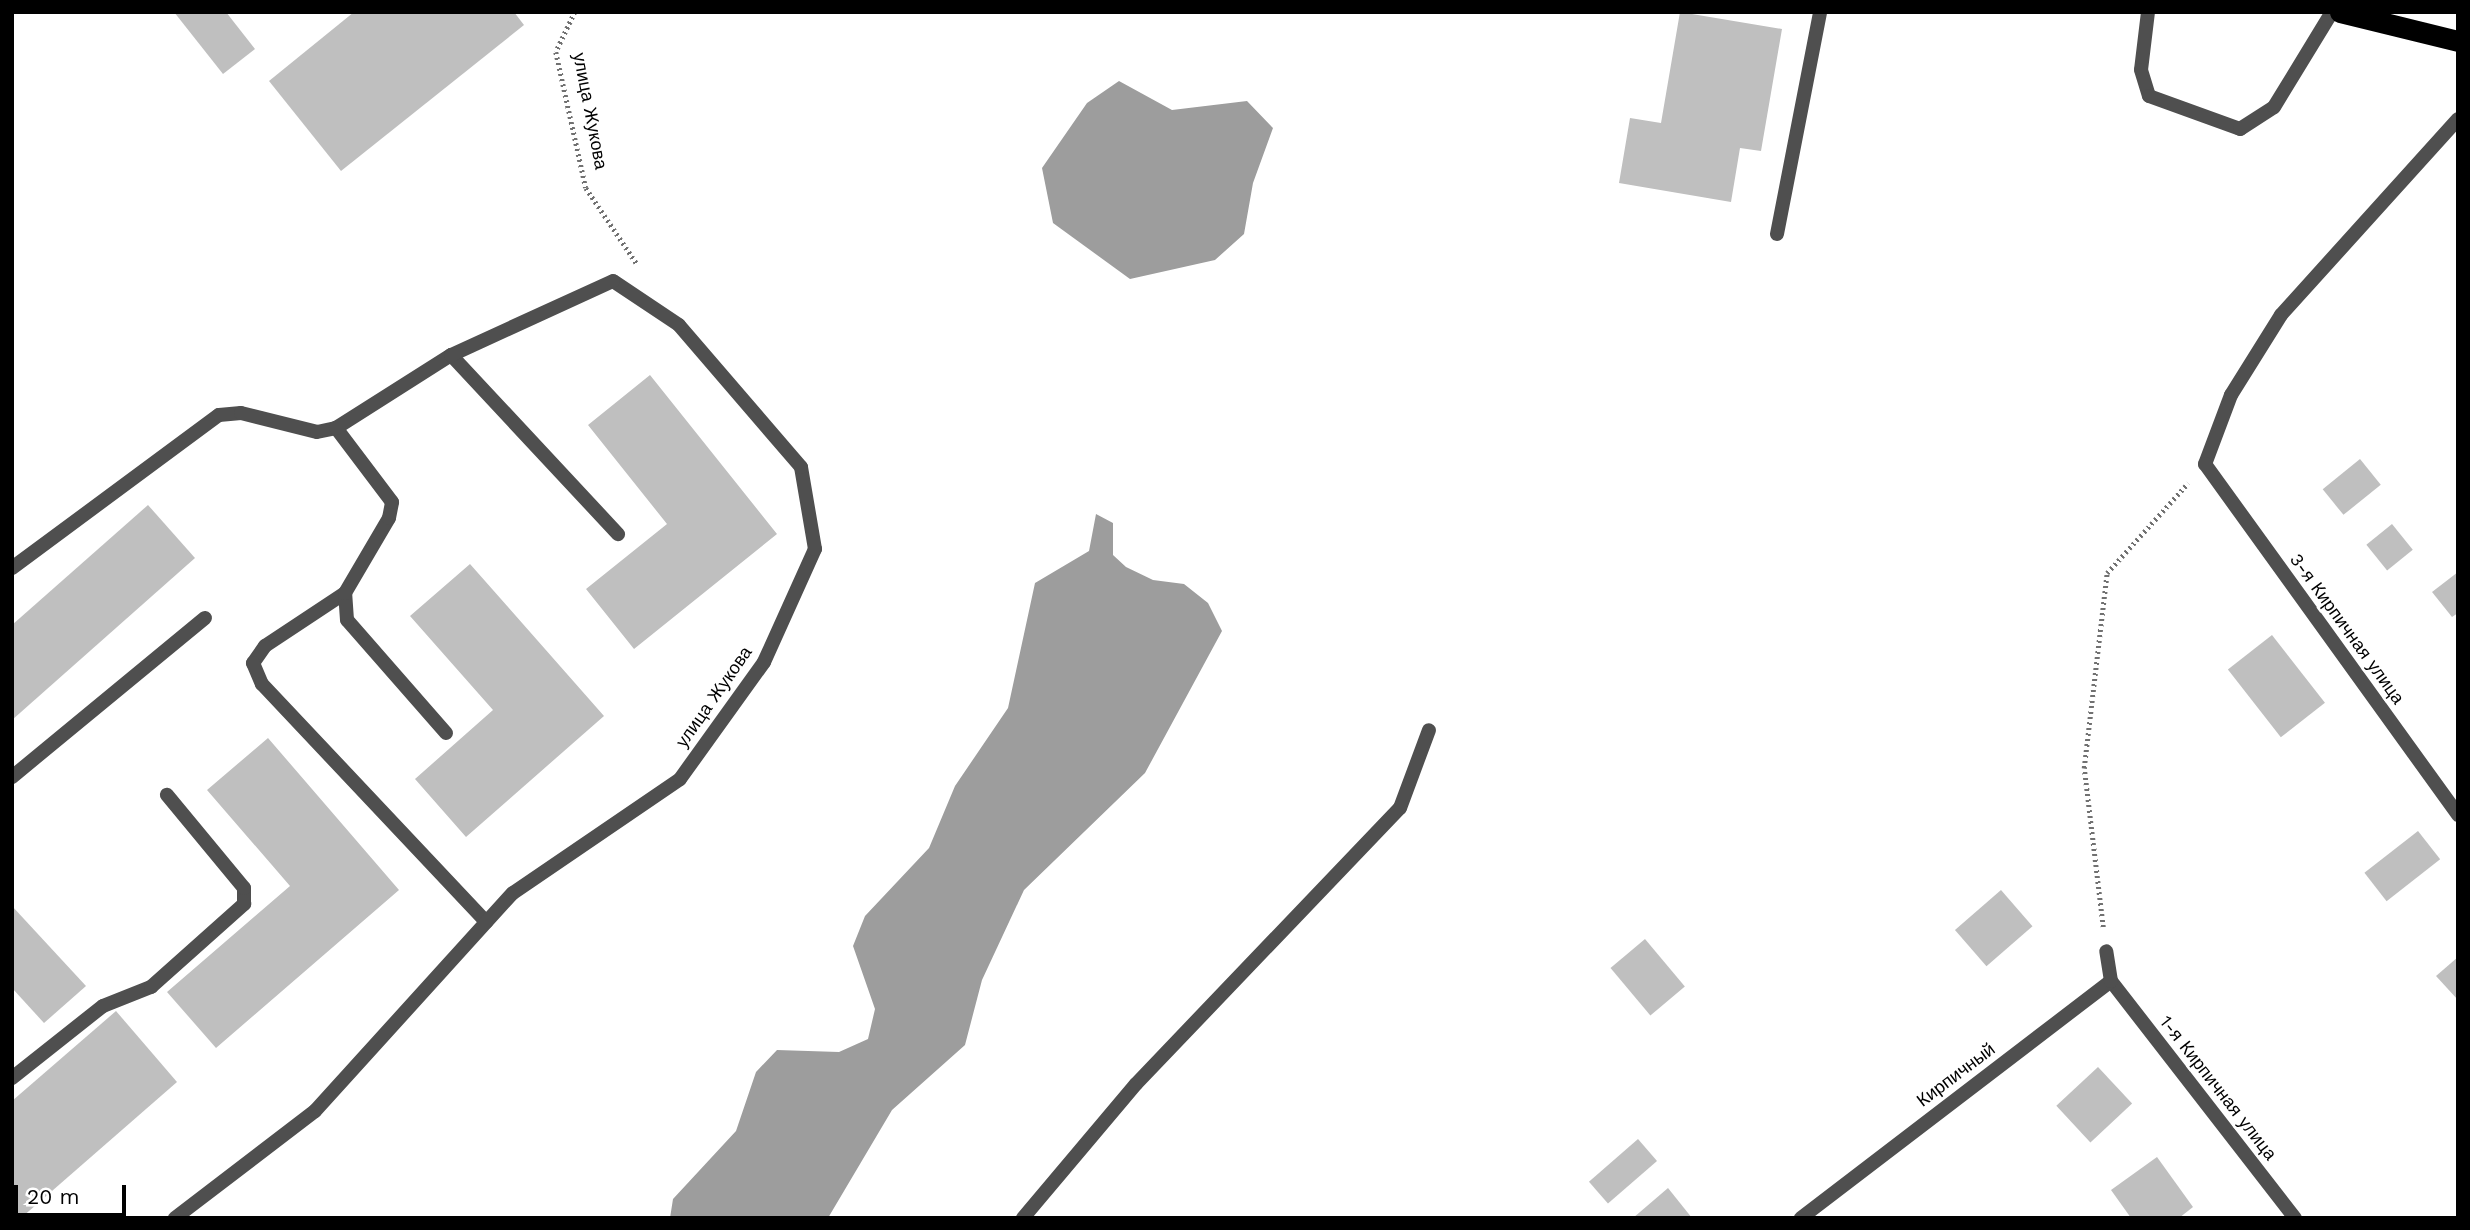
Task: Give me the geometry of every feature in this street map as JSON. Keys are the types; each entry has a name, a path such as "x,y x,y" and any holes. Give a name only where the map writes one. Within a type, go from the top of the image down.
{"highway":[{"path":"2340,12 2458,41"}],"street":[{"path":"1777,234 1820,12"},
{"path":"2148,12 2141,70 2149,96 2240,129 2274,107 2332,12"},
{"path":"2205,464 2231,396 2281,315 2458,119"},
{"name":"улица Жукова","path":"175,1218 315,1111 513,893 680,779 764,662 815,549 801,467 679,325 612,281 451,355"},
{"path":"12,568 219,415 241,412 317,432 336,428 451,355 618,534"},
{"path":"336,428 391,502 389,518 345,593 265,646 253,663 262,684 486,922"},
{"name":"3-я Кирпичная улица","path":"2205,464 2458,816"},
{"path":"345,593 354,630 446,733"},
{"path":"12,777 205,618"},
{"path":"1023,1218 1136,1084 1400,808 1429,730"},
{"path":"12,1078 103,1006 151,987 244,904 244,888 167,795"},
{"path":"2106,951 2111,981"},
{"name":"Кирпичный","path":"1801,1218 2111,981"},
{"name":"1-я Кирпичная улица","path":"2111,981 2295,1218"}],"path":[{"name":"улица Жукова","path":"575,12 556,52 586,188 640,268"},
{"path":"2106,951 2084,768 2107,573 2205,464"}],"shaded area":[{"path":"1119,81 1172,110 1247,101 1273,128 1253,183 1244,234 1215,260 1130,279 1053,223 1042,168 1087,103"},
{"path":"1096,514 1113,523 1113,555 1126,567 1153,580 1184,584 1208,603 1222,631 1145,773 1024,890 982,980 965,1045 892,1110 828,1218 670,1218 673,1199 736,1131 756,1072 777,1050 839,1052 868,1039 875,1009 853,946 865,916 929,848 955,786 1008,708 1035,583 1089,551"}],"building":[{"path":"174,12 226,12 255,49 223,74"},
{"path":"354,12 514,12 524,25 341,171 269,81"},
{"path":"1680,12 1782,29 1761,151 1740,148 1731,202 1619,183 1630,118 1661,123"},
{"path":"650,375 777,534 634,649 586,589 667,524 588,425"},
{"path":"2360,459 2381,485 2343,515 2323,489"},
{"path":"148,505 195,558 12,720 12,625"},
{"path":"2392,524 2413,550 2387,570 2366,545"},
{"path":"470,564 604,716 466,837 415,779 493,710 410,616"},
{"path":"2458,572 2458,613 2452,617 2432,592"},
{"path":"2272,635 2325,703 2281,737 2228,669"},
{"path":"268,738 399,890 216,1048 167,992 290,886 207,790"},
{"path":"2418,831 2440,859 2387,901 2364,873"},
{"path":"2001,890 2032,926 1986,966 1955,930"},
{"path":"12,906 86,986 44,1023 12,988"},
{"path":"1645,939 1685,986 1650,1015 1611,968"},
{"path":"2458,957 2458,1000 2436,976"},
{"path":"116,1011 177,1082 21,1218 12,1218 12,1101"},
{"path":"2098,1067 2132,1104 2090,1142 2056,1106"},
{"path":"1638,1139 1657,1161 1608,1204 1589,1182"},
{"path":"2157,1157 2193,1207 2179,1218 2131,1218 2111,1190"},
{"path":"1668,1188 1692,1218 1633,1218"}]}
